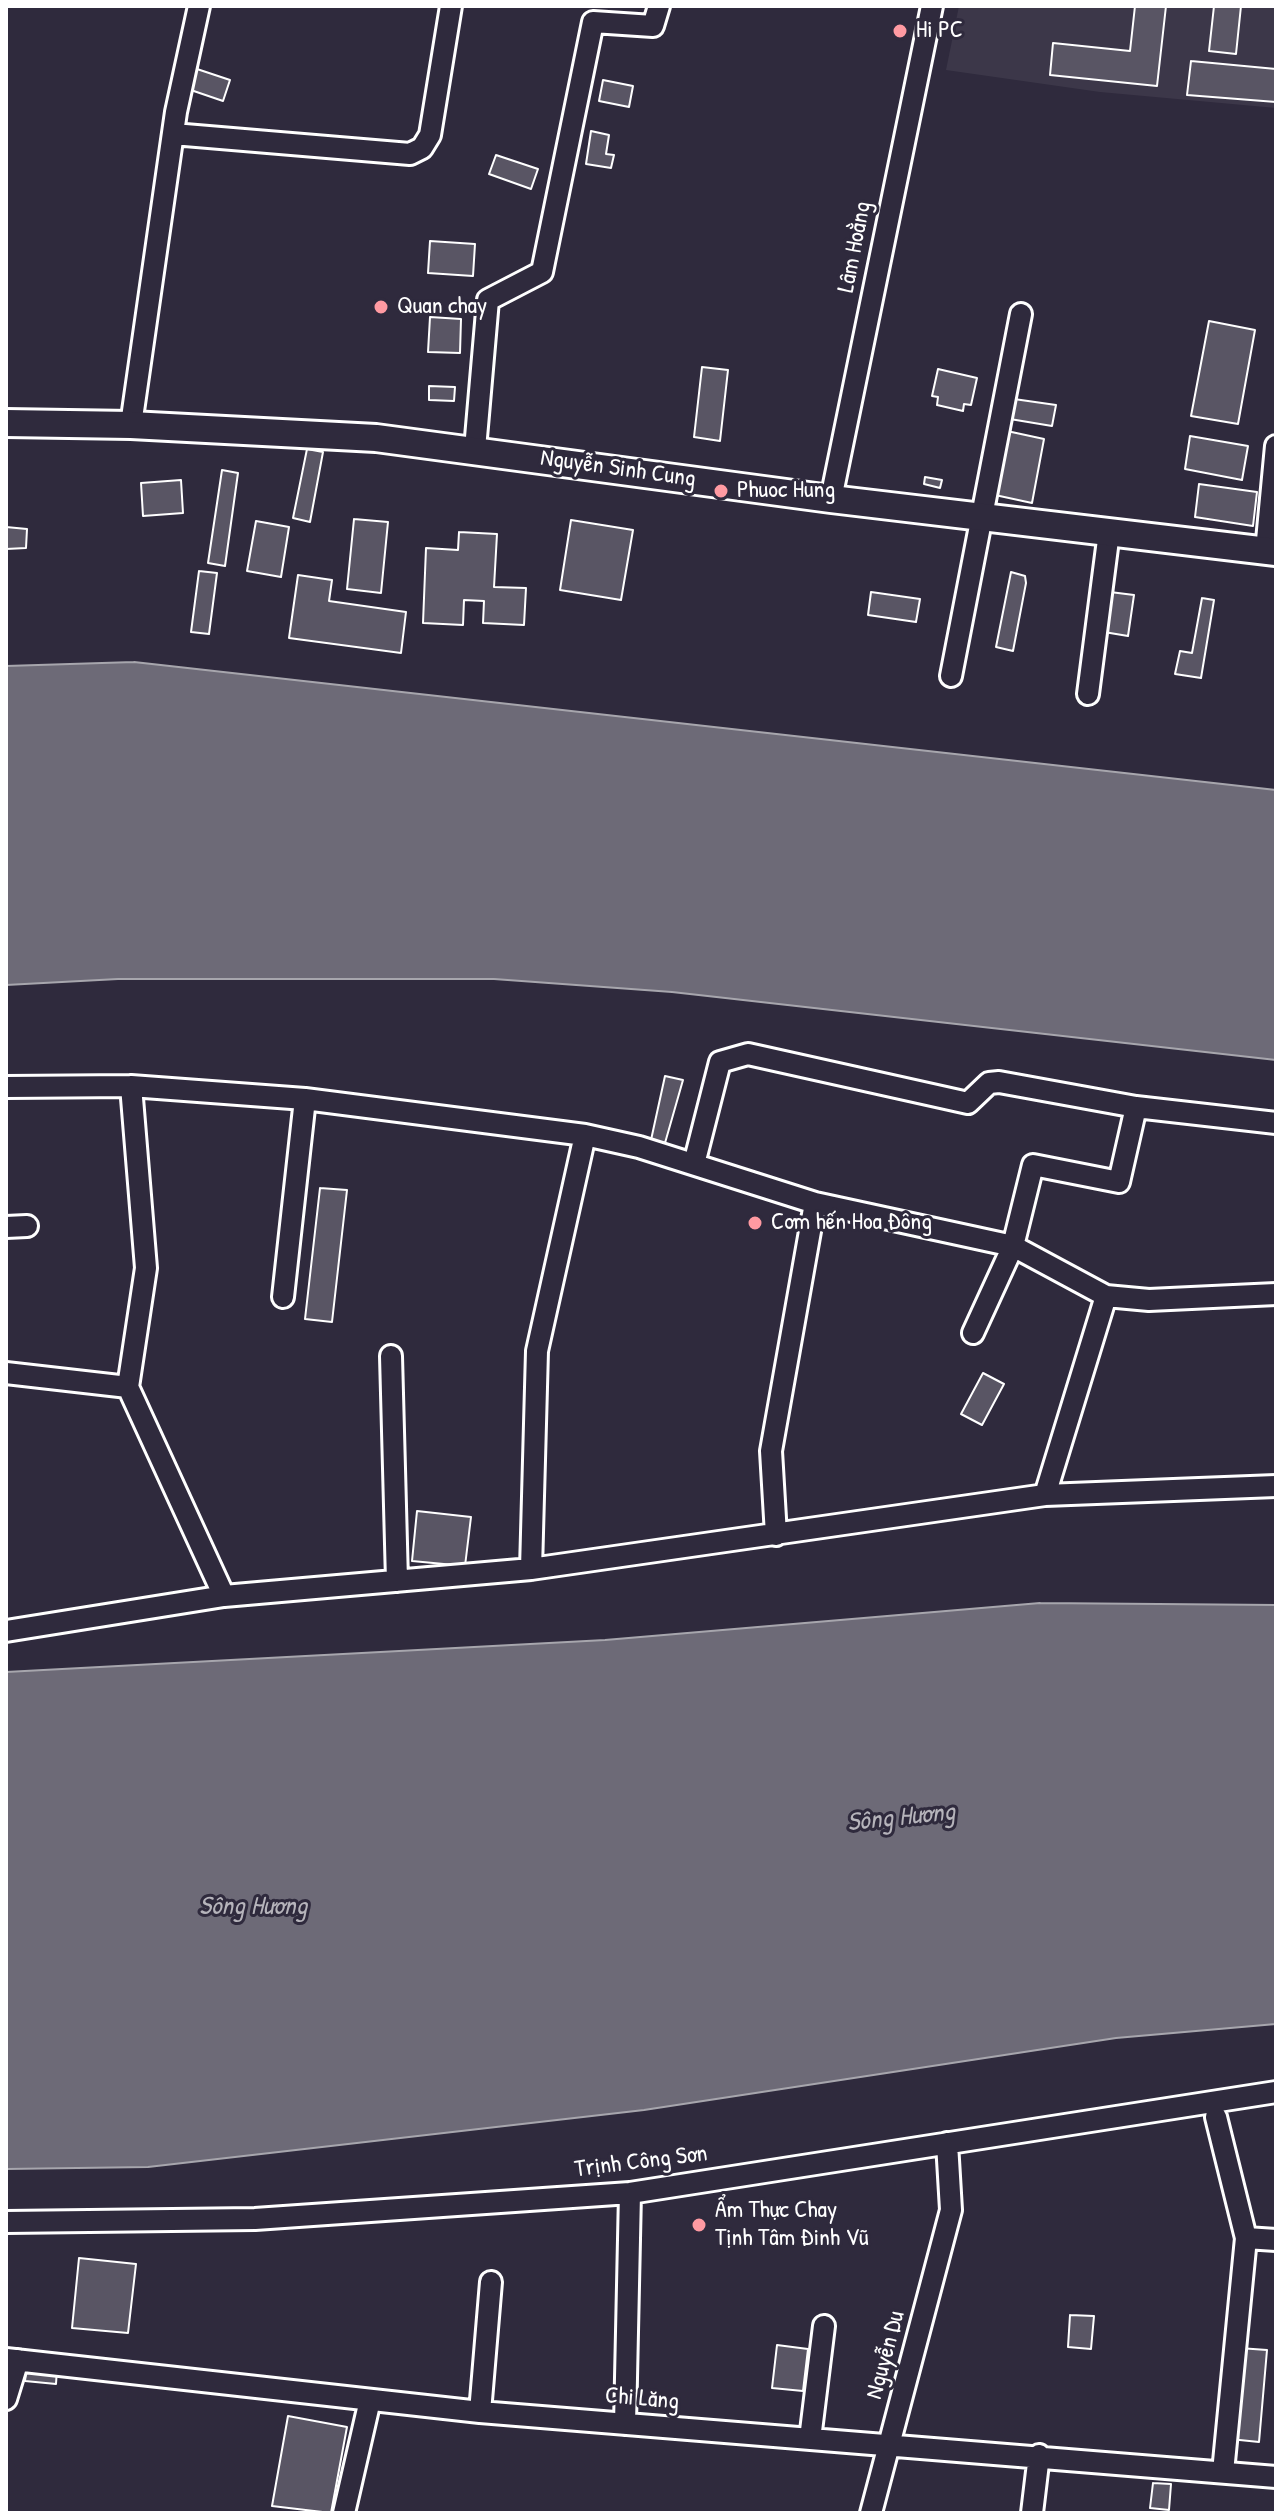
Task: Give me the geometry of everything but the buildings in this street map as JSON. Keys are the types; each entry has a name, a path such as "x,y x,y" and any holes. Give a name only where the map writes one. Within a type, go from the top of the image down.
{"main road":[{"name":"Nguyễn Sinh Cung","path":"6,423 131,425 376,438 831,499 1271,552"}],"street":[{"path":"131,425 173,134 199,6"},
{"path":"173,134 410,154 422,148 430,135 451,6"},
{"path":"475,449 488,300 542,272 593,22 653,26 659,6"},
{"name":"Lâm Hoằng","path":"831,499 932,6"},
{"path":"951,676 979,517 1021,314"},
{"path":"1271,552 1276,446"},
{"path":"1088,694 1109,532"},
{"path":"694,1164 720,1062 748,1054 968,1103 989,1083 999,1082 1136,1107 1276,1123"},
{"path":"6,1087 131,1086 305,1099 585,1135 694,1164 815,1203 1013,1246 1106,1296 1149,1300 1276,1294"},
{"path":"131,1086 146,1268 128,1387 224,1596"},
{"path":"283,1297 305,1099"},
{"path":"973,1333 1013,1246 1033,1165 1119,1182 1136,1107"},
{"path":"531,1569 537,1351 585,1135"},
{"path":"776,1535 771,1451 815,1203"},
{"path":"6,1227 27,1226"},
{"path":"1045,1495 1106,1296"},
{"path":"391,1356 397,1581"},
{"path":"6,1373 128,1387"},
{"path":"6,1631 224,1596 531,1569 1045,1495 1276,1486"},
{"name":"Trịnh Công Sơn","path":"6,2222 255,2219 630,2193 1276,2092"},
{"path":"1216,2117 1246,2238 1223,2472"},
{"name":"Nguyễn Du","path":"871,2513 951,2210 947,2143"},
{"path":"625,2424 630,2193"},
{"path":"1246,2238 1276,2240"},
{"path":"480,2412 491,2282"},
{"path":"810,2439 824,2326"},
{"path":"6,2399 12,2360"},
{"name":"Chi Lăng","path":"12,2360 480,2412 1039,2455 1276,2477"},
{"path":"344,2513 370,2400"},
{"path":"1032,2513 1039,2455"}],"shaded area":[{"path":"959,6 1276,6 1276,108 1100,92 946,70"}],"water":[{"path":"134,662 1276,790 1276,1060 672,992 494,979 118,979 6,985 6,666"},
{"name":"Sông Hương","path":"1040,1603 1276,1605 1276,2024 1116,2038 644,2110 148,2167 6,2169 6,1672 605,1640"}],"place":[{"name":"Hi PC","path":"900,31"},
{"name":"Quan chay","path":"381,307"},
{"name":"Phuoc Hung","path":"721,491"},
{"name":"Cơm hến Hoa Đông","path":"755,1223"},
{"name":"Ẩm Thực Chay Tịnh Tâm Đinh Vũ","path":"699,2225"}]}
